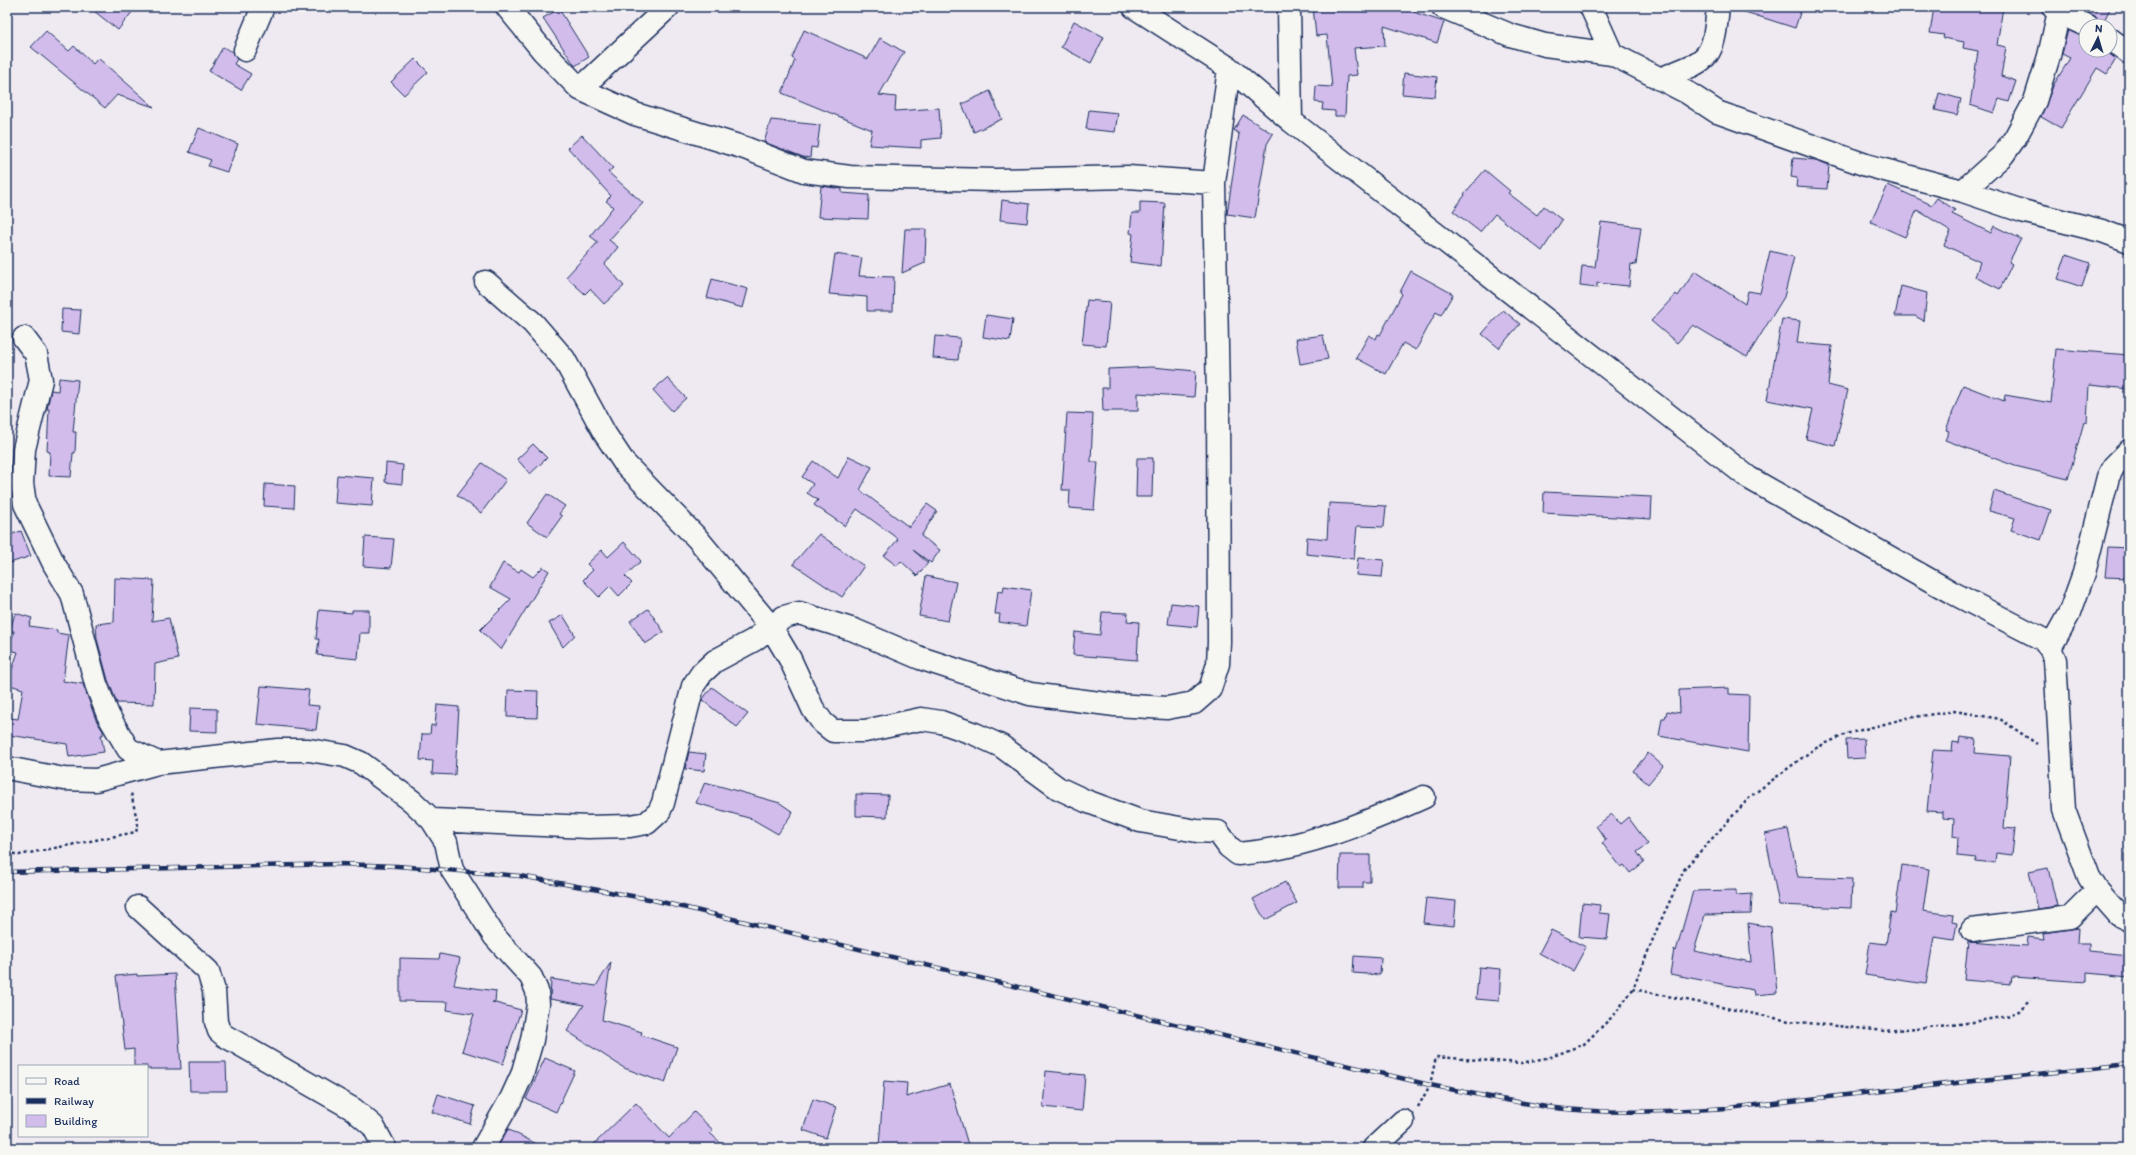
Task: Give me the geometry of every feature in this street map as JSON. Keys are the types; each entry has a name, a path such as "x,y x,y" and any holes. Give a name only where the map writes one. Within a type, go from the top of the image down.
{"street":[{"path":"245,50 263,7"},
{"path":"507,7 544,51 580,89 634,114 745,148 804,171 850,177 996,180 1128,177 1214,183"},
{"path":"580,89 668,7"},
{"path":"1134,7 1229,68 1291,121 1749,478 1951,592 2042,639 2050,648 2055,660 2064,810 2089,877 2096,890 2119,915 2129,920"},
{"path":"1289,7 1291,121"},
{"path":"1443,7 1510,35 1545,45 1612,54 1688,93 1717,112 1866,165 1963,191 2022,211 2064,220 2129,241"},
{"path":"1591,7 1612,54"},
{"path":"1660,79 1695,64 1709,54 1715,39 1718,7"},
{"path":"1963,191 2003,155 2015,138 2037,93 2049,56 2057,9 2078,21"},
{"path":"2118,45 2129,53"},
{"path":"432,820 588,827 647,824 659,812 663,803 693,686 702,673 715,661 754,640 784,617 799,613 854,630 920,658 1030,694 1115,705 1167,708 1194,703 1210,688 1218,664 1219,642 1218,408 1214,183 1229,68"},
{"path":"486,282 533,323 564,359 605,434 625,464 697,538 771,627 790,659 813,709 823,723 833,731 844,733 865,731 921,719 941,722 975,734 1001,746 1058,788 1086,801 1140,821 1197,831 1218,832 1229,847 1238,854 1308,842 1390,812 1424,797"},
{"path":"24,338 36,354 41,380 24,449 22,483 25,504 54,564 72,594 96,684 108,715 128,749 158,763"},
{"path":"2050,648 2070,612 2084,573 2108,477 2114,466 2129,451"},
{"path":"7,768 58,778 96,780 158,763 278,750 309,750 345,756 361,763 406,796 432,820 446,842 452,870 495,937 531,977 537,991 538,1004 532,1040 522,1075 511,1099 483,1148"},
{"path":"1972,930 2070,917 2096,890"},
{"path":"138,907 208,971 214,991 216,1022 219,1031 225,1036 353,1109 373,1126 385,1148"},
{"path":"1374,1148 1403,1121"}],"path":[{"path":"1403,1121 1412,1114 1420,1104 1430,1084 1436,1057 1520,1063 1551,1057 1584,1044 1614,1014 1633,990 1657,929 1685,868 1751,796 1814,748 1846,734 1907,718 1955,711 2000,719 2060,759"},
{"path":"7,852 19,855 136,832 138,824 126,773"},
{"path":"1633,990 1789,1022 1885,1031 1960,1024 2007,1016 2019,1011 2030,999"}],"building":[{"path":"89,7 136,7 118,30"},
{"path":"1313,7 1398,7 1444,22 1437,43 1384,26 1385,46 1354,48 1357,75 1347,76 1345,116 1335,116 1335,111 1322,110 1323,103 1315,102 1316,86 1332,87 1327,35 1316,36"},
{"path":"1743,7 1802,7 1795,28 1742,11"},
{"path":"1934,7 2003,7 1997,45 2006,47 2001,76 2016,81 2009,102 1999,99 1994,113 1970,105 1978,51 1963,48 1964,42 1943,38 1944,35 1930,33"},
{"path":"2111,7 2105,18 2097,18 2078,8"},
{"path":"559,9 589,57 575,66 543,18"},
{"path":"1074,21 1104,37 1091,63 1061,47"},
{"path":"804,30 868,59 880,38 904,52 879,95 896,97 895,111 939,108 941,138 921,140 921,148 869,145 872,130 782,93 795,60 792,58"},
{"path":"2068,30 2078,34 2078,58 2116,59 2107,74 2097,68 2061,128 2041,117 2053,86 2070,58 2062,54"},
{"path":"46,31 69,51 74,46 93,64 98,58 154,107 117,95 105,108 31,47"},
{"path":"223,47 233,52 237,59 234,64 251,74 241,90 209,71"},
{"path":"415,59 428,72 404,95 391,82"},
{"path":"1404,73 1437,77 1435,97 1402,94"},
{"path":"990,91 1002,119 974,132 962,104"},
{"path":"1939,93 1961,99 1957,115 1935,110"},
{"path":"1089,110 1118,113 1115,132 1086,129"},
{"path":"1243,115 1273,134 1267,144 1255,218 1227,214 1239,134 1234,130"},
{"path":"771,120 820,125 817,148 811,147 810,158 803,157 764,142"},
{"path":"199,128 238,144 227,172 208,166 211,160 189,152"},
{"path":"582,135 613,168 608,172 643,203 609,240 618,247 605,264 624,286 604,304 590,289 585,294 566,277 598,242 590,236 613,207 606,201 611,196 568,148"},
{"path":"1793,158 1816,160 1829,165 1827,189 1796,187 1797,178 1791,177"},
{"path":"1485,170 1510,191 1508,193 1537,215 1544,206 1562,220 1542,251 1495,214 1480,232 1453,211 1465,195 1464,194"},
{"path":"1888,185 1932,205 1937,198 1955,210 1952,214 1991,233 1994,226 2021,239 2009,262 2012,264 2000,289 1975,277 1980,262 1944,245 1951,231 1917,210 1905,237 1871,222"},
{"path":"821,186 842,189 842,193 869,195 868,219 818,217"},
{"path":"1002,200 1029,204 1027,223 1000,220"},
{"path":"1140,202 1165,203 1161,266 1130,262 1133,234 1130,233 1132,213 1140,213"},
{"path":"1601,222 1641,227 1636,265 1631,264 1629,286 1597,283 1597,288 1580,286 1582,266 1595,267"},
{"path":"905,229 926,229 925,263 902,273"},
{"path":"1770,251 1794,257 1784,297 1747,357 1693,325 1677,343 1651,321 1676,294 1678,296 1695,271 1745,304 1748,291 1760,293"},
{"path":"835,254 862,258 859,276 894,277 893,311 867,311 867,297 829,294"},
{"path":"2066,255 2090,263 2082,287 2058,279"},
{"path":"1411,271 1453,294 1441,315 1436,312 1416,350 1403,343 1386,374 1356,358 1369,335 1376,339 1378,334 1380,335 1402,294 1400,292"},
{"path":"712,279 748,289 743,308 707,298"},
{"path":"1901,286 1927,293 1924,321 1915,316 1895,316"},
{"path":"1087,300 1110,302 1106,346 1082,344"},
{"path":"62,309 81,310 79,334 61,332"},
{"path":"1503,310 1520,324 1499,348 1482,334"},
{"path":"986,315 1013,319 1010,341 983,337"},
{"path":"1782,319 1800,321 1797,343 1832,346 1828,385 1848,390 1835,446 1806,439 1813,409 1767,400"},
{"path":"1323,335 1328,359 1300,364 1296,339"},
{"path":"935,336 960,338 958,360 933,358"},
{"path":"2056,349 2129,355 2129,389 2089,385 2087,423 2084,422 2068,479 2015,466 1945,440 1949,431 1946,430 1963,385 2004,401 2005,395 2051,403"},
{"path":"1152,367 1196,371 1194,397 1138,393 1138,411 1103,411 1102,388 1108,388 1108,369"},
{"path":"59,378 78,380 73,432 76,432 75,453 73,453 71,477 49,476 50,452 47,451 49,409 47,409 51,390 58,391"},
{"path":"667,378 686,398 672,411 653,390"},
{"path":"1067,413 1093,414 1091,462 1098,462 1094,510 1069,508 1070,490 1062,490"},
{"path":"533,444 547,458 530,474 517,459"},
{"path":"849,456 872,467 860,490 909,527 927,504 937,511 921,536 940,550 931,563 913,550 928,563 917,576 901,561 897,566 884,556 898,539 857,509 845,526 814,505 818,500 807,493 813,484 802,477 813,461 838,478"},
{"path":"1137,458 1153,458 1152,497 1136,497"},
{"path":"386,463 403,465 402,484 385,482"},
{"path":"482,463 506,480 481,513 457,495"},
{"path":"337,475 374,478 372,506 335,503"},
{"path":"265,484 295,486 294,508 264,506"},
{"path":"1994,491 2051,510 2041,540 2011,530 2015,518 1989,511"},
{"path":"1544,492 1652,497 1651,519 1543,513"},
{"path":"547,494 565,506 559,514 562,516 547,537 527,523"},
{"path":"1329,503 1386,506 1384,527 1357,526 1354,559 1306,554 1307,537 1327,539"},
{"path":"21,531 31,556 7,564 7,536"},
{"path":"819,534 864,566 842,597 793,564"},
{"path":"365,537 394,539 391,568 363,566"},
{"path":"624,542 641,561 625,576 632,583 619,596 610,586 599,597 583,580 593,570 587,564 602,550 608,557"},
{"path":"2108,547 2129,548 2129,578 2105,577"},
{"path":"1358,558 1384,560 1382,577 1356,575"},
{"path":"503,563 519,572 521,569 533,577 543,567 549,571 501,650 480,630 511,599 490,587"},
{"path":"926,576 956,582 948,621 919,616"},
{"path":"115,578 154,580 152,621 169,618 178,659 155,664 154,704 117,703 108,680 97,639 96,624 114,622"},
{"path":"1004,586 1031,590 1026,626 999,622 1000,614 995,614 998,591 1003,592"},
{"path":"1171,603 1199,606 1197,627 1168,624"},
{"path":"648,609 664,632 645,644 630,621"},
{"path":"319,610 352,613 352,610 369,610 369,633 360,633 358,659 317,655 319,639 316,639"},
{"path":"1102,612 1128,613 1127,621 1139,622 1137,660 1073,655 1075,632 1100,635"},
{"path":"15,613 32,618 29,626 57,630 57,633 69,635 63,681 83,684 96,720 103,731 103,735 101,735 104,752 69,757 67,744 9,735 11,718 18,719 23,689 7,684 18,652 9,650 14,631 10,631"},
{"path":"563,615 575,635 563,647 549,623"},
{"path":"261,686 309,690 307,705 319,706 316,730 257,724"},
{"path":"712,687 748,714 737,727 702,700"},
{"path":"1729,688 1729,694 1749,695 1748,752 1659,736 1662,718 1665,718 1667,711 1680,713 1679,690"},
{"path":"508,690 538,691 537,718 507,717"},
{"path":"437,705 459,707 455,775 432,774 433,761 420,760 422,734 430,734 431,725 435,726"},
{"path":"190,708 217,709 217,732 189,731"},
{"path":"1960,737 1976,739 1975,753 2010,756 2004,828 2015,829 2012,855 1996,853 1995,863 1975,861 1976,858 1957,856 1958,837 1953,836 1954,819 1943,818 1943,812 1927,811 1933,750 1952,751 1953,742 1959,743"},
{"path":"1864,739 1865,758 1847,759 1846,740"},
{"path":"689,752 706,754 704,771 685,769"},
{"path":"1648,753 1663,766 1648,784 1633,771"},
{"path":"705,782 780,803 793,812 778,834 752,819 696,803"},
{"path":"856,794 888,795 887,817 856,816"},
{"path":"1612,814 1620,824 1628,817 1648,844 1637,852 1644,862 1630,873 1624,865 1621,867 1602,843 1606,840 1596,826"},
{"path":"1788,829 1798,877 1852,879 1851,908 1779,905 1765,834"},
{"path":"1340,855 1370,855 1370,882 1363,882 1363,888 1339,888"},
{"path":"1902,865 1929,869 1923,911 1953,915 1952,922 1957,923 1954,940 1934,937 1926,984 1865,975 1870,942 1886,944 1891,912 1895,913"},
{"path":"2048,868 2057,906 2038,909 2029,872"},
{"path":"1285,882 1297,903 1265,920 1253,899"},
{"path":"1736,890 1736,895 1752,894 1751,914 1705,915 1694,951 1751,962 1748,923 1771,927 1777,993 1754,995 1753,990 1670,974 1674,949 1676,951 1693,891"},
{"path":"1426,898 1456,901 1454,926 1423,923"},
{"path":"1582,903 1600,905 1599,913 1610,914 1607,939 1579,937"},
{"path":"2078,928 2077,944 2089,944 2089,951 2129,955 2129,977 2087,973 2087,982 2012,977 2011,984 1964,980 1968,942 2027,946 2028,937 2044,939 2043,933"},
{"path":"1551,930 1586,947 1573,971 1539,953"},
{"path":"440,954 460,958 454,985 496,991 495,1002 492,1002 521,1010 503,1064 462,1051 474,1014 447,1010 448,1002 400,1001 400,958 439,959"},
{"path":"1354,956 1381,958 1380,975 1353,973"},
{"path":"611,962 602,1020 642,1032 641,1035 677,1047 665,1083 624,1068 567,1031 584,1005 550,999 551,979 596,986"},
{"path":"1479,967 1501,969 1499,1001 1476,999"},
{"path":"137,974 137,976 175,974 181,1069 148,1069 148,1065 134,1065 134,1049 125,1050 116,976"},
{"path":"545,1058 575,1071 556,1112 526,1099"},
{"path":"189,1062 226,1062 227,1091 190,1091"},
{"path":"1046,1071 1085,1075 1082,1111 1043,1107"},
{"path":"884,1081 907,1083 906,1097 950,1084 969,1148 881,1148 881,1146 879,1146"},
{"path":"438,1094 475,1106 470,1124 432,1112"},
{"path":"813,1099 836,1107 826,1138 803,1130"},
{"path":"636,1103 669,1138 694,1112 713,1130 710,1133 726,1148 590,1148"},
{"path":"508,1129 513,1132 545,1148 497,1148"}],"railway":[{"path":"7,872 339,864 397,866 520,876 649,899 1430,1085 1547,1107 1615,1112 1728,1108 2129,1064"}]}
